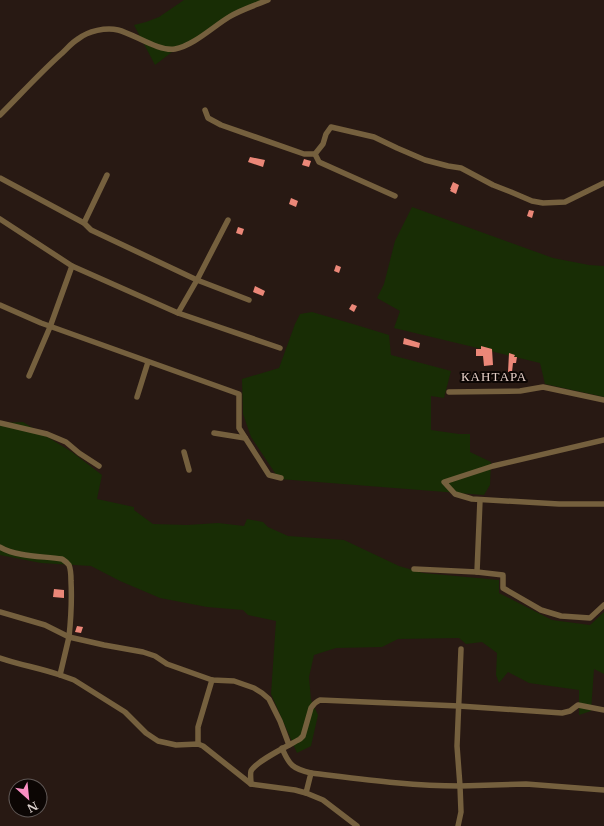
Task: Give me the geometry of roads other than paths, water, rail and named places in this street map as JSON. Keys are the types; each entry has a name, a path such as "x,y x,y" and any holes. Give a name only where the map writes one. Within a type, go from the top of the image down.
{"street":[{"path":"0,115 41,72 78,38 99,30 119,30 166,50 176,49 196,40 230,16 268,0"},
{"path":"205,110 208,118 221,125 304,154 315,154"},
{"path":"315,154 323,144 326,134 331,127 374,137 425,160 461,168 492,185 532,201 543,203 565,202 604,183"},
{"path":"315,154 320,162 395,196"},
{"path":"84,223 107,175"},
{"path":"0,178 84,223 91,230 197,280 249,300"},
{"path":"0,219 72,266 178,313 280,348"},
{"path":"178,313 228,220"},
{"path":"29,376 50,326 72,266"},
{"path":"0,306 50,326 239,394 238,428 269,475 281,478"},
{"path":"137,397 148,362"},
{"path":"448,392 520,391 543,387 604,400"},
{"path":"0,423 47,434 66,442 84,457 99,466"},
{"path":"214,433 245,438"},
{"path":"604,440 493,466 444,482 455,494 472,499 559,504 604,504"},
{"path":"184,452 189,470"},
{"path":"477,572 480,500"},
{"path":"0,547 14,553 62,559 70,566 72,612 69,637 60,675"},
{"path":"414,568 503,575 502,588 541,610 561,616 590,618 604,605"},
{"path":"0,612 45,625 69,637 143,652 155,656 167,664 212,680 234,681 254,688 269,699 280,721 289,745"},
{"path":"458,826 461,812 457,746 461,649"},
{"path":"0,658 40,668 74,680 125,712 146,733 158,741 176,745 198,744 203,746 251,784 306,793 323,800 357,826"},
{"path":"198,744 198,727 212,680"},
{"path":"251,784 251,772 254,768 282,748 303,736 311,708 316,701 320,700 459,706 562,713 570,712 576,706 581,705 604,710"},
{"path":"282,748 285,756 293,767 311,773 432,786 526,784 604,790"},
{"path":"306,793 311,773"}],"district":[{"name":"КАНТАРА","path":"494,376"}]}
